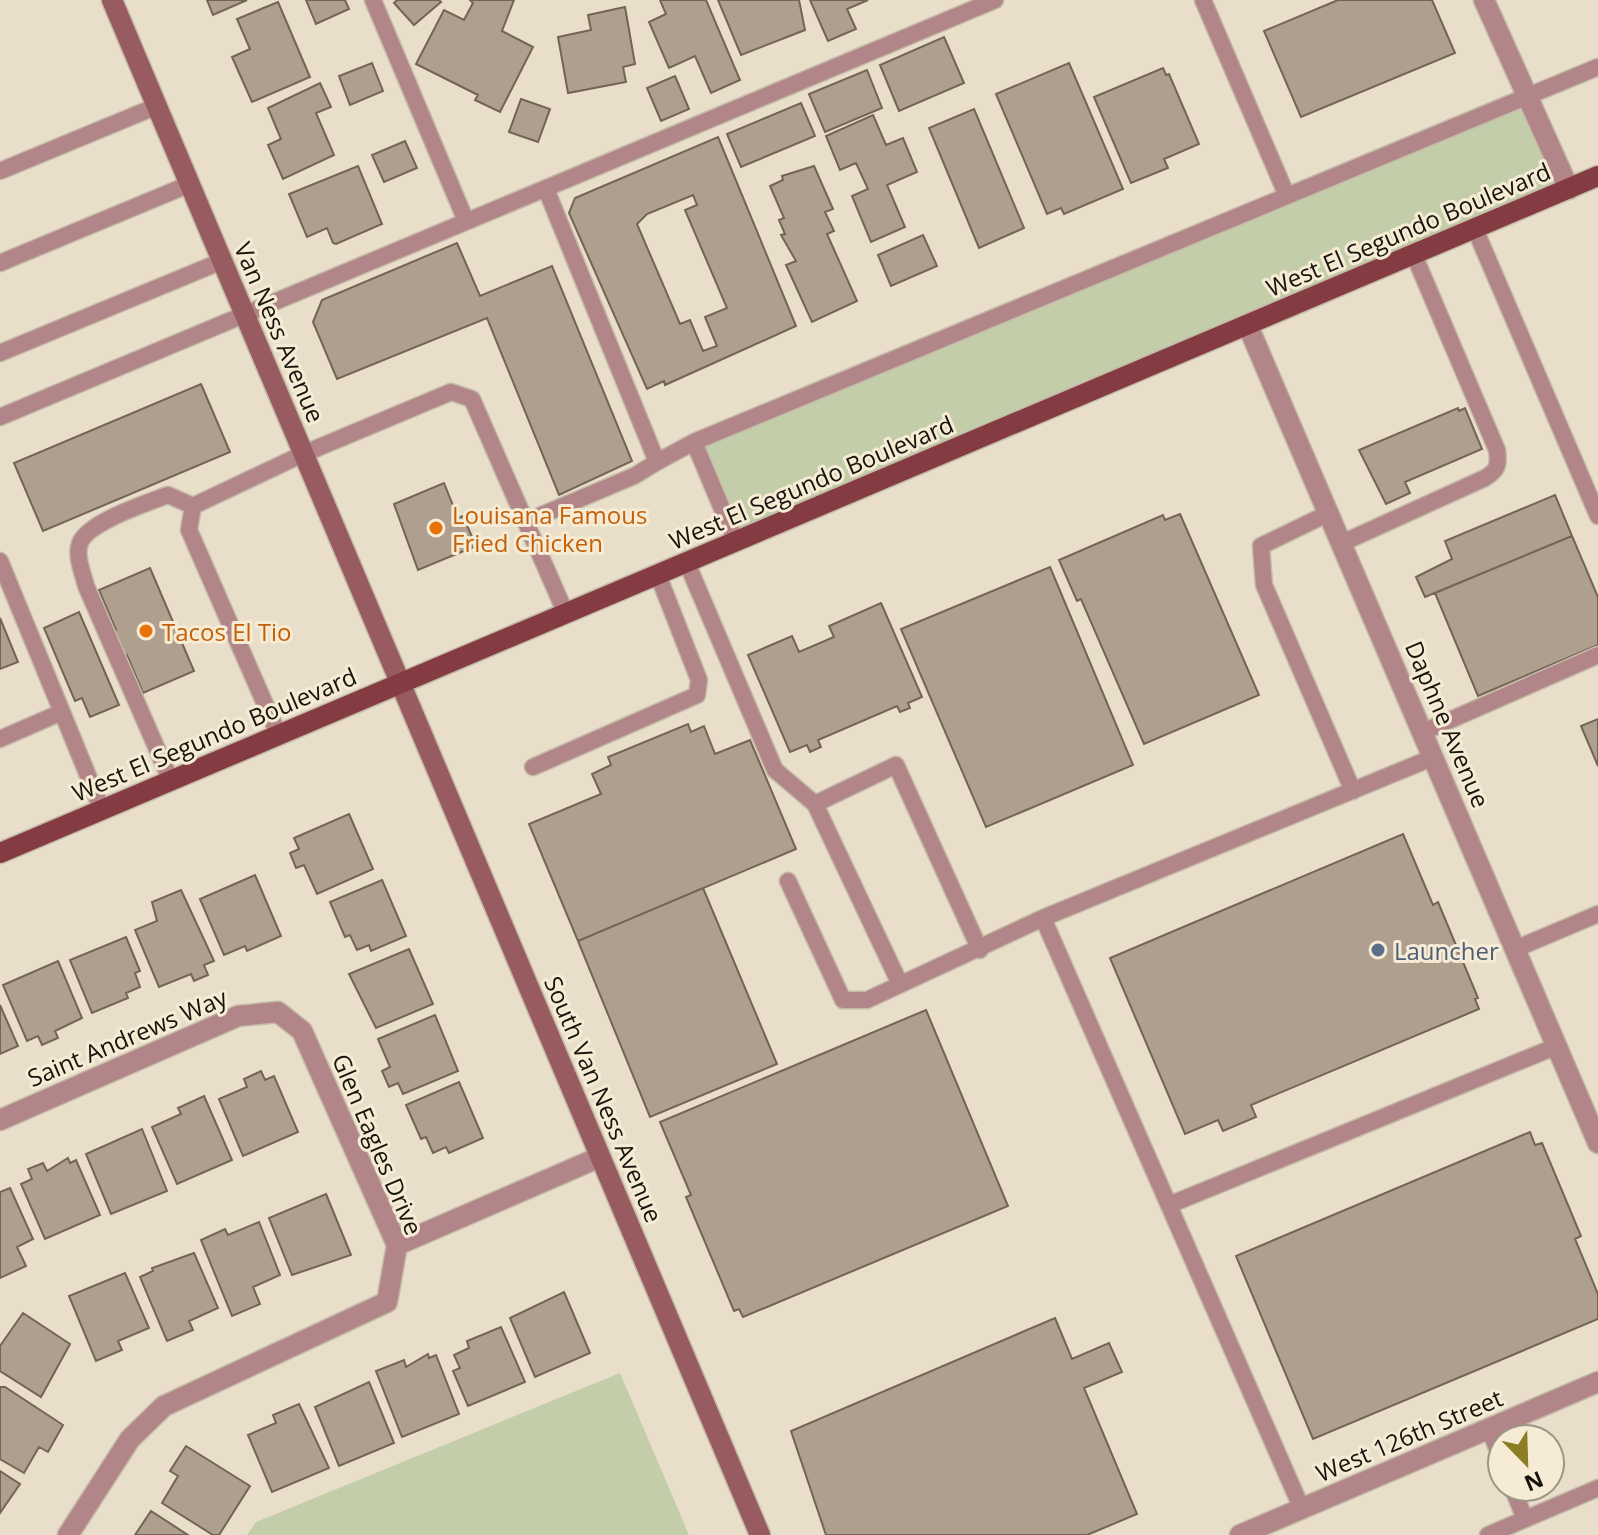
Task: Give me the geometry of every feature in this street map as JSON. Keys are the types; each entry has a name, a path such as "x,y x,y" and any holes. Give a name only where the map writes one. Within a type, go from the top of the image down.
{"main road":[{"name":"Van Ness Avenue","path":"112,0 400,683"},
{"name":"West El Segundo Boulevard","path":"0,853 1598,176"},
{"name":"South Van Ness Avenue","path":"400,683 760,1535"}],"street":[{"path":"1484,0 1569,189"},
{"name":"Daphne Avenue","path":"1248,326 1598,1143"},
{"name":"Saint Andrews Way","path":"0,1120 238,1016 278,1012"},
{"name":"Glen Eagles Drive","path":"68,1535 130,1439 164,1406 387,1302 397,1245 302,1031 278,1012"},
{"path":"397,1245 600,1157"},
{"name":"West 126th Street","path":"1501,1423 1598,1382"},
{"name":"West 126th Street","path":"1240,1535 1486,1429"}],"lane":[{"path":"373,0 466,221"},
{"path":"0,417 995,0"},
{"path":"1203,0 1287,196"},
{"path":"525,522 634,476 694,442 1598,67"},
{"path":"0,171 157,106"},
{"path":"0,263 190,184"},
{"path":"546,189 657,462"},
{"path":"1475,229 1598,516"},
{"path":"1342,543 1485,478 1496,471 1499,463 1497,450 1414,255"},
{"path":"0,353 222,261"},
{"path":"171,781 86,586 78,553 80,540 94,527 136,508 168,495 193,506 303,454 451,392 472,399 566,614"},
{"path":"694,442 736,542"},
{"path":"193,506 189,530 279,736"},
{"path":"1329,513 1261,546 1264,585 1353,791"},
{"path":"0,561 102,810"},
{"path":"687,563 775,770 815,804 900,984"},
{"path":"533,767 697,695 699,680 658,575"},
{"path":"1423,732 1598,655"},
{"path":"0,739 62,712"},
{"path":"788,881 843,1000 867,1000 980,950 1043,918 1434,757"},
{"path":"815,804 896,765 980,950"},
{"path":"1515,949 1598,914"},
{"path":"1043,918 1302,1509"},
{"path":"1169,1205 1557,1046"},
{"path":"1488,1535 1598,1488"},
{"path":"1518,1503 1525,1519"}],"green space":[{"path":"1527,97 1569,189 736,542 694,442"},
{"path":"620,1373 689,1535 247,1535 256,1522"}],"building":[{"path":"207,0 247,0 213,15"},
{"path":"306,0 345,0 349,9 316,24"},
{"path":"397,0 441,2 414,25 394,3"},
{"path":"470,0 514,0 502,31 533,47 500,112 475,100 478,95 416,64 444,10 464,20 473,3"},
{"path":"660,0 706,0 740,80 711,93 695,56 669,68 649,22 666,14"},
{"path":"718,0 799,0 805,30 741,55"},
{"path":"810,0 868,0 847,9 856,29 828,41"},
{"path":"1338,0 1432,0 1455,53 1301,117 1264,31"},
{"path":"278,2 310,77 252,102 232,57 250,49 237,19"},
{"path":"625,7 635,64 623,67 626,82 568,93 558,37 591,30 588,15"},
{"path":"944,37 964,83 899,111 880,65"},
{"path":"372,63 383,91 350,105 339,76"},
{"path":"1069,63 1123,189 1064,214 1061,208 1047,214 996,94"},
{"path":"1163,68 1166,75 1169,74 1199,144 1164,159 1168,168 1131,183 1094,97"},
{"path":"867,70 882,108 825,132 809,94"},
{"path":"675,76 689,109 661,121 647,88"},
{"path":"320,83 331,107 316,113 334,155 283,179 268,145 281,139 268,108"},
{"path":"521,99 550,109 538,142 509,132"},
{"path":"801,103 815,136 741,167 727,134"},
{"path":"974,109 1024,228 979,248 929,128"},
{"path":"873,115 886,145 903,138 917,172 887,185 905,227 871,242 852,196 868,189 856,163 840,170 826,136"},
{"path":"718,137 796,326 665,385 664,381 647,389 569,213 575,198","holes":["693,195 697,205 685,210 727,308 705,317 717,346 703,351 690,320 680,324 637,224 647,214"]},
{"path":"405,141 417,168 384,182 372,155"},
{"path":"358,166 382,224 336,244 327,228 307,237 289,194"},
{"path":"814,166 833,209 825,212 834,231 827,234 857,301 812,322 786,265 796,261 781,235 785,234 779,220 784,218 770,186 783,180 782,176"},
{"path":"923,235 937,266 891,286 878,255"},
{"path":"457,243 480,296 552,266 632,461 559,495 487,318 337,379 313,322 322,300"},
{"path":"201,384 230,452 43,531 14,463"},
{"path":"1458,408 1459,411 1465,408 1482,449 1405,482 1410,493 1386,504 1359,450"},
{"name":"Louisana Famous Fried Chicken","path":"444,483 458,518 463,516 476,546 418,570 394,504"},
{"path":"1555,495 1572,536 1425,597 1416,577 1452,559 1445,541"},
{"path":"1180,514 1259,695 1144,744 1081,599 1077,601 1059,560 1163,515 1165,520"},
{"path":"1572,536 1598,597 1598,645 1478,696 1435,593"},
{"path":"1050,567 1133,765 986,827 901,629"},
{"name":"Tacos El Tio","path":"150,568 194,671 143,693 127,655 122,657 111,632 116,630 99,590"},
{"path":"881,603 922,697 908,703 910,708 900,712 897,706 818,740 821,747 810,752 807,745 790,752 748,655 792,636 799,652 834,637 829,626"},
{"path":"79,612 119,705 90,717 82,698 75,701 44,628"},
{"path":"0,618 18,662 0,669"},
{"path":"1598,719 1598,766 1581,726"},
{"path":"688,724 691,732 704,726 715,754 750,740 796,849 578,941 529,824 601,794 592,774 611,765 608,757"},
{"path":"349,814 373,869 317,894 304,865 296,868 290,853 299,849 294,838"},
{"path":"1403,834 1433,905 1438,902 1478,998 1475,999 1479,1009 1251,1105 1256,1117 1223,1131 1218,1120 1185,1134 1110,958"},
{"path":"255,875 281,936 247,951 245,946 224,955 200,899"},
{"path":"382,880 406,936 371,951 369,945 357,950 350,935 345,937 330,902"},
{"path":"703,888 777,1064 650,1117 578,941"},
{"path":"181,890 214,961 204,965 208,975 194,981 191,974 159,987 135,930 157,921 152,902"},
{"path":"126,937 140,971 135,973 140,987 126,993 128,998 92,1013 70,960"},
{"path":"409,949 433,1004 376,1028 349,974"},
{"path":"58,961 82,1018 55,1031 58,1038 42,1045 38,1036 27,1041 3,985"},
{"path":"0,1005 18,1046 0,1054"},
{"path":"926,1010 1008,1206 743,1317 739,1309 734,1311 686,1197 691,1195 660,1122"},
{"path":"435,1015 458,1071 403,1094 398,1083 389,1087 382,1071 390,1067 378,1039"},
{"path":"261,1071 265,1080 274,1076 298,1132 243,1156 219,1099 247,1087 244,1079"},
{"path":"459,1082 483,1138 449,1153 446,1147 433,1153 426,1137 421,1139 406,1105"},
{"path":"204,1096 232,1160 177,1184 152,1127 181,1114 178,1108"},
{"path":"142,1129 167,1191 111,1214 86,1154"},
{"path":"1530,1132 1535,1145 1542,1143 1581,1236 1575,1239 1598,1294 1598,1319 1313,1439 1236,1256"},
{"path":"68,1158 70,1163 76,1160 100,1215 45,1239 21,1184 32,1179 28,1169 43,1163 47,1171"},
{"path":"10,1188 33,1239 17,1247 26,1266 0,1278 0,1192"},
{"path":"326,1194 351,1255 292,1275 269,1218"},
{"path":"259,1222 280,1275 253,1287 260,1304 232,1316 201,1240 225,1229 228,1235"},
{"path":"194,1253 218,1308 189,1321 193,1330 167,1341 140,1277 153,1271 152,1268"},
{"path":"125,1273 149,1328 118,1341 122,1350 96,1361 69,1296"},
{"path":"564,1292 590,1353 535,1377 510,1318"},
{"path":"23,1313 70,1344 41,1397 0,1371 0,1346"},
{"path":"1055,1318 1072,1359 1109,1343 1122,1372 1084,1388 1137,1514 1087,1535 826,1535 791,1431"},
{"path":"501,1327 525,1382 468,1406 453,1371 460,1368 454,1355 469,1348 467,1341"},
{"path":"428,1354 429,1358 436,1355 459,1414 402,1437 376,1371 404,1360 406,1367"},
{"path":"369,1382 394,1443 339,1466 315,1407"},
{"path":"0,1387 5,1387 63,1425 48,1452 39,1447 24,1473 0,1459"},
{"path":"299,1404 329,1468 272,1492 248,1435 276,1423 273,1415"},
{"path":"186,1446 250,1486 219,1535 213,1535 162,1503 178,1476 170,1471"},
{"path":"0,1471 20,1484 0,1513"},
{"path":"151,1511 188,1535 135,1535"}],"place":[{"name":"Louisana Famous Fried Chicken","path":"436,528"},
{"name":"Tacos El Tio","path":"146,631"},
{"name":"Launcher","path":"1378,950"}]}
